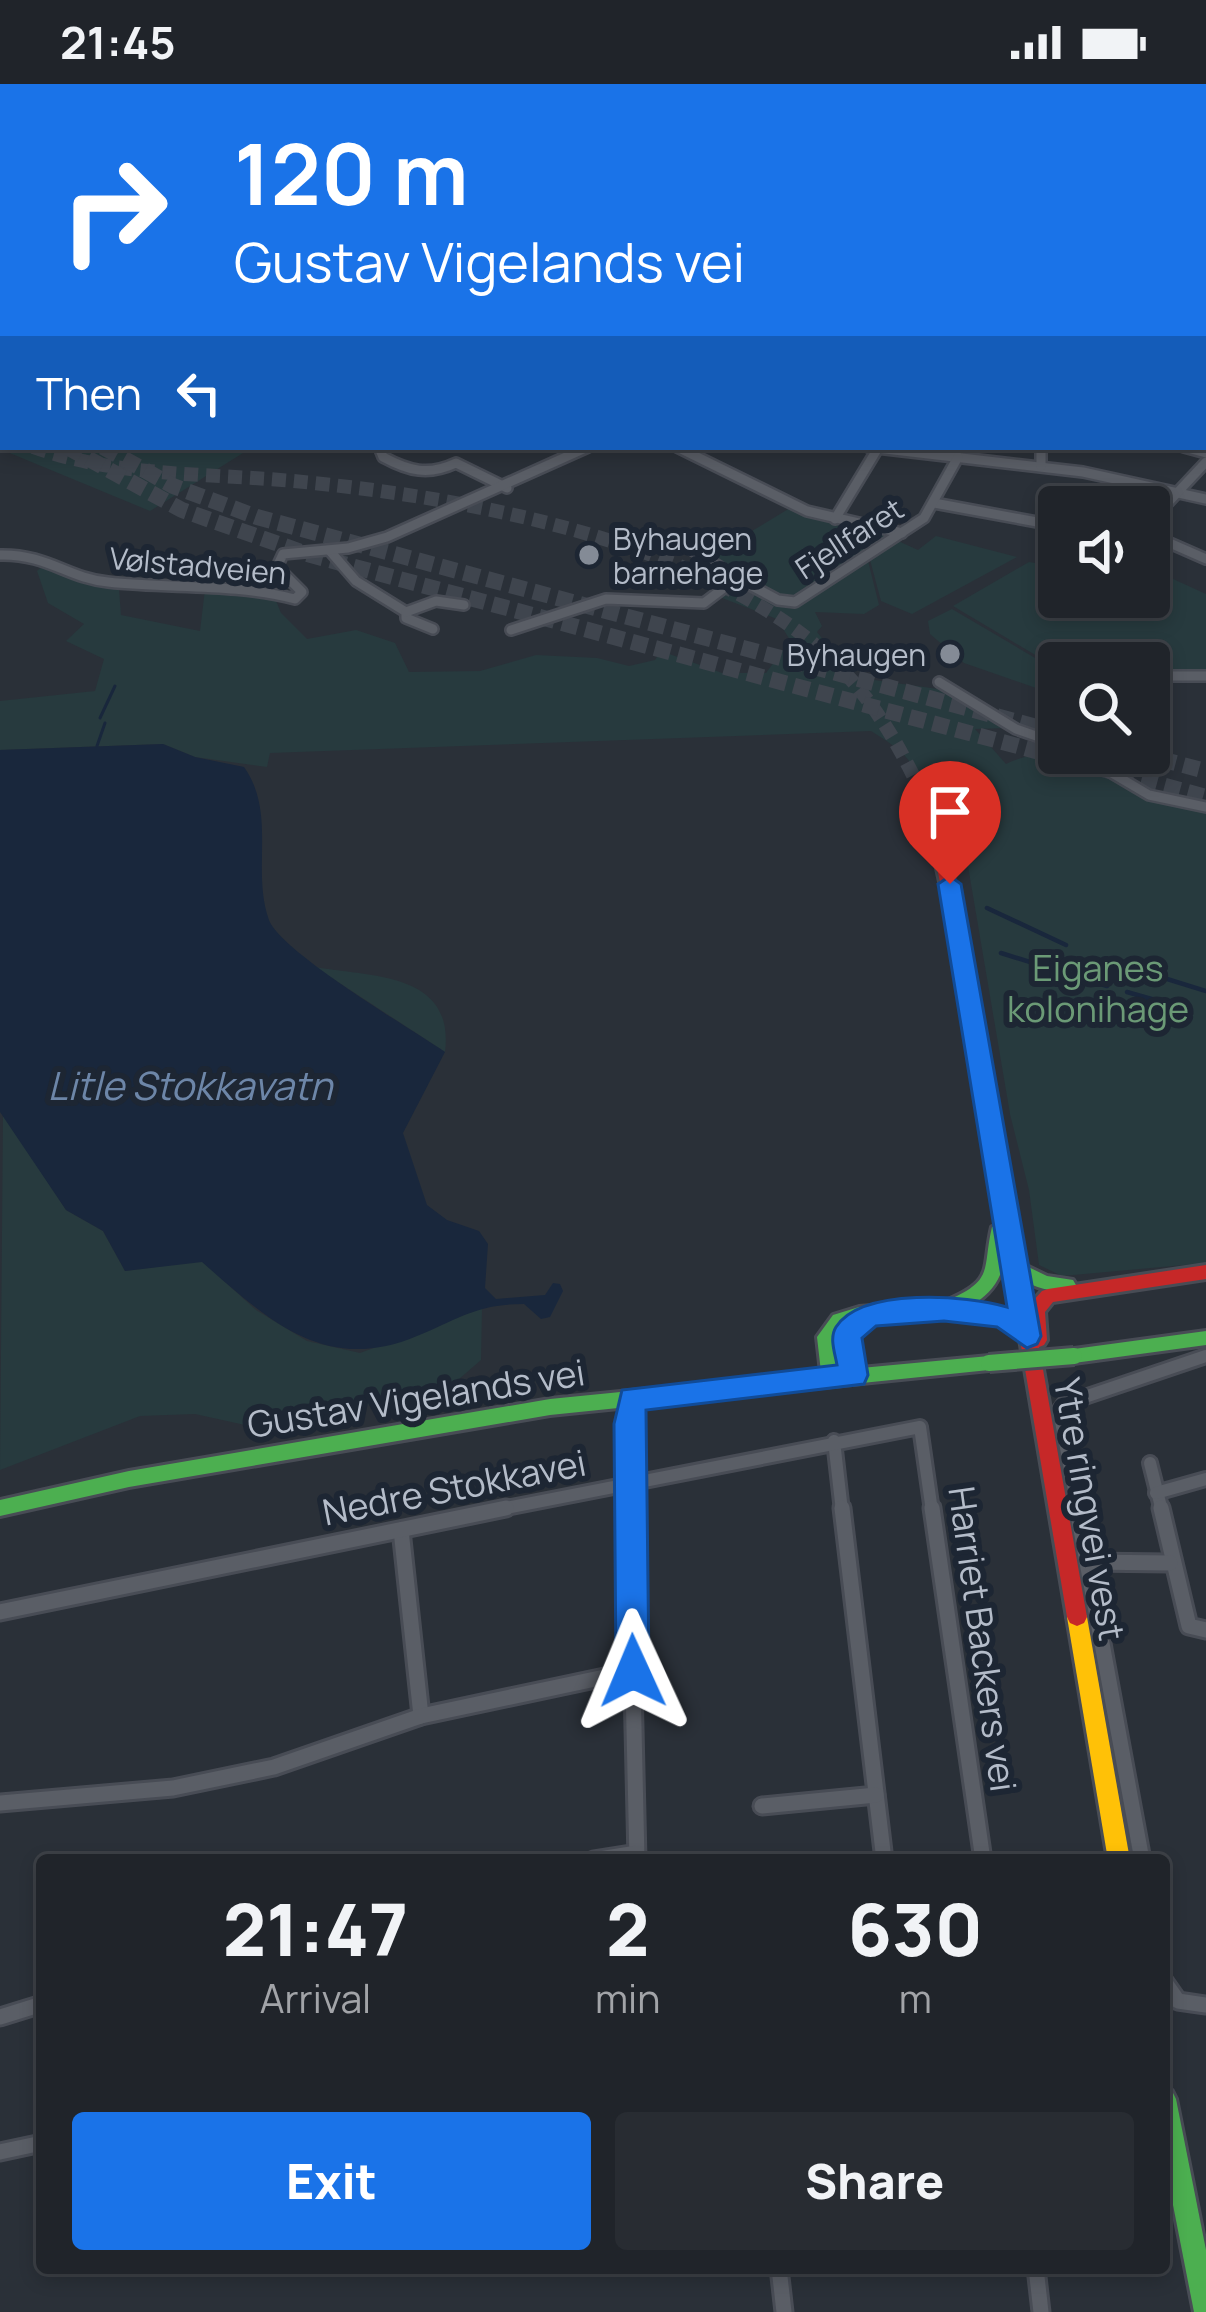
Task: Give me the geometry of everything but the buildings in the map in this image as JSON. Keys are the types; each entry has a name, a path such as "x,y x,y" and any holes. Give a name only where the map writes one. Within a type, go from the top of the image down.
{"main road":[{"name":"Ytre ringvei vest","path":"932,815 950,884 1117,1854"},
{"path":"944,1309 973,1300 997,1276 1000,1254 990,1182 996,1160"},
{"path":"1016,1268 1061,1286 1206,1271"},
{"path":"1033,1375 1036,1310 1048,1296 1165,1276"},
{"path":"830,1378 825,1344 830,1330 846,1317 944,1309 997,1314 1027,1336"},
{"path":"853,1375 847,1334 869,1315"},
{"name":"Gustav Vigelands vei","path":"0,1508 382,1432 632,1399 1074,1356 1206,1338"},
{"path":"1170,2129 1206,2312"}],"street":[{"path":"381,450 383,458 416,474 434,475 456,463 507,488"},
{"name":"Vølstadveien","path":"0,555 32,554 110,584 252,588 296,599 302,592 279,570 278,558 293,551 330,551 385,537 507,488 582,450"},
{"path":"683,450 797,506 902,532"},
{"path":"835,519 877,450"},
{"path":"896,450 1041,466 1206,499"},
{"path":"1041,450 1041,466"},
{"name":"Fjellfaret","path":"691,548 778,600 795,602 924,518 958,457"},
{"path":"1170,500 1206,457"},
{"path":"934,503 1038,522"},
{"path":"1170,543 1206,559"},
{"path":"330,551 367,590 406,612 436,601 464,605"},
{"path":"511,630 606,599 704,603 737,578"},
{"path":"406,612 406,618 433,629"},
{"path":"1170,676 1206,676"},
{"path":"939,682 1016,729 1038,737"},
{"path":"1114,774 1149,795 1206,807"},
{"path":"1141,1854 1059,1411 1064,1404 1206,1356"},
{"path":"632,1399 629,1485 637,1854"},
{"name":"Nedre Stokkavei","path":"0,1612 920,1427"},
{"name":"Harriet Backers vei","path":"920,1427 982,1854"},
{"path":"835,1441 883,1854"},
{"path":"1150,1463 1170,1563 1189,1626 1206,1630"},
{"path":"1156,1493 1206,1479"},
{"path":"401,1530 421,1716"},
{"path":"1087,1562 1170,1563"},
{"path":"0,1803 173,1788 274,1767 421,1716 633,1671"},
{"path":"762,1806 876,1795"},
{"path":"1170,1990 1178,2001 1206,2005"},
{"path":"0,2017 36,2006"},
{"path":"0,2152 36,2144"},
{"path":"780,2274 784,2312"},
{"path":"1037,2274 1041,2312"}],"green space":[{"path":"2,450 243,453 150,511"},
{"name":"Eiganes kolonihage","path":"790,508 891,534 834,577 868,561 879,605 864,614 815,612 822,626 817,632 853,677 938,689 1008,728 975,729 1006,764 1038,753 1038,774 1104,774 1127,788 1206,813 1206,1263 1062,1276 1039,1265 960,819 946,814 917,816 917,784 911,764 871,731 270,753 267,767 195,757 163,744 0,750 0,701 95,691 104,659 66,641 84,624 48,603 37,571 45,564 119,589 121,615 200,631 205,589 274,596 281,613 307,639 356,630 395,643 409,672 480,671 536,655 597,658 629,666 655,660 661,651 722,673 766,673 790,640 777,619 709,593 714,554"},
{"path":"936,536 1017,557 912,614 881,601 870,560 896,540 918,550"},
{"path":"1029,562 1038,564 1038,618 1170,618 1170,578 1206,594 1206,672 1170,672 1170,642 1038,642 1038,657 953,606"},
{"path":"952,609 1038,660 1038,689 964,663 930,634 928,621"},
{"path":"315,967 383,977 423,993 437,1006 445,1026 445,1052"},
{"path":"3,1114 66,1210 103,1231 125,1271 202,1261 256,1310 307,1341 360,1353 482,1308 481,1360 444,1392 245,1425 195,1414 140,1416 0,1470"}],"water":[{"name":"Litle Stokkavatn","path":"163,744 195,757 244,767 259,804 262,881 269,920 321,969 445,1052 403,1133 427,1205 447,1220 479,1231 488,1244 485,1288 496,1299 545,1295 553,1283 560,1284 563,1291 550,1317 541,1319 524,1304 507,1305 468,1314 384,1346 326,1345 275,1321 202,1262 125,1271 103,1231 66,1210 0,1112 0,750"}],"waterway":[{"path":"100,718 115,686"},
{"path":"97,746 105,723"},
{"path":"987,908 1066,945"},
{"path":"1001,953 1107,986"},
{"path":"1135,969 1206,991"},
{"path":"1127,992 1183,1008"}],"tunnel":[{"path":"43,450 129,469 293,481 437,500 516,515 670,562 741,595 803,635 854,683 898,746 932,815"},
{"path":"72,450 182,510 307,554 1206,797"},
{"path":"108,450 173,486 257,517 1038,727"},
{"path":"1170,762 1206,771"}],"traffic: fast":[{"path":"954,1305 977,1293 991,1278 998,1258 998,1232"},
{"path":"1016,1268 1044,1283 1067,1285"},
{"path":"830,1378 826,1337 839,1320 859,1314 924,1307 970,1309 991,1314 1027,1335"},
{"path":"853,1375 847,1335 869,1315"},
{"path":"1074,1356 1206,1338"},
{"path":"989,1363 1074,1356"},
{"path":"0,1508 129,1479 550,1407 989,1363"},
{"path":"1170,2129 1206,2312"}],"traffic: slow":[{"path":"1077,1617 1118,1854"}],"traffic: jam":[{"path":"932,815 957,926 1077,1617"},
{"path":"1038,1340 1036,1310 1048,1296 1206,1272"}],"place":[{"name":"Byhaugen barnehage","path":"589,555"},
{"name":"Byhaugen","path":"950,654"}],"route":[{"path":"633,1671 632,1399 853,1375 847,1334 869,1315 944,1309 984,1312 1006,1318 1027,1336 950,884"}]}
